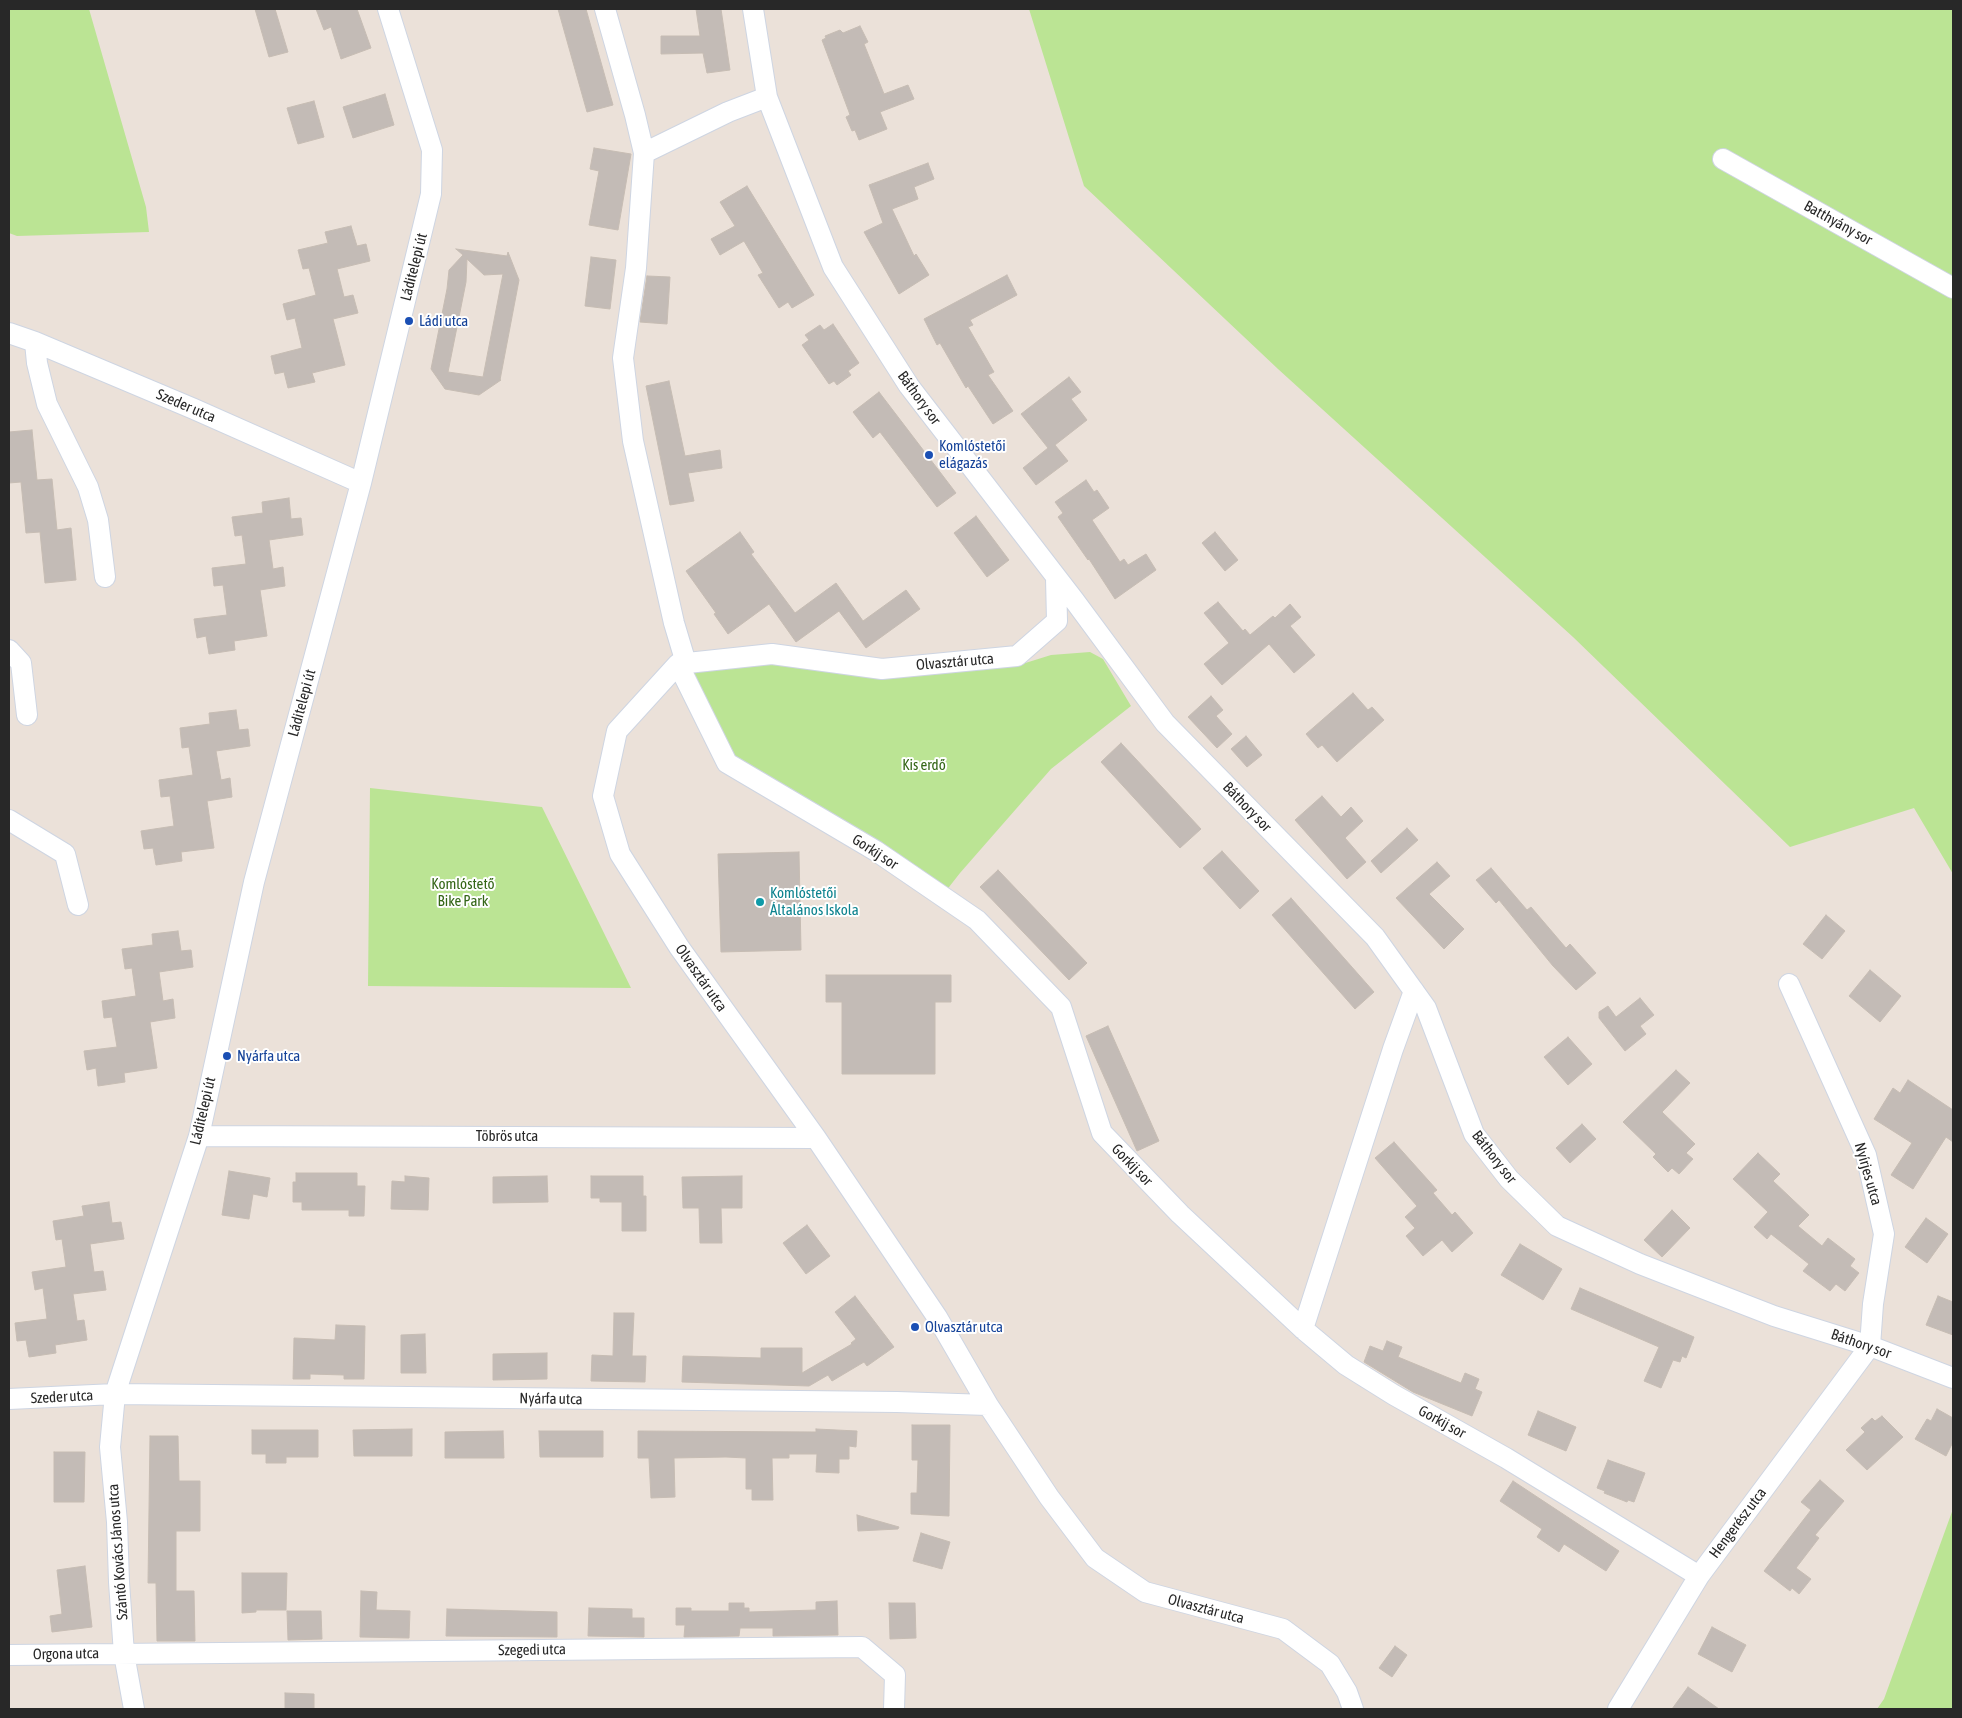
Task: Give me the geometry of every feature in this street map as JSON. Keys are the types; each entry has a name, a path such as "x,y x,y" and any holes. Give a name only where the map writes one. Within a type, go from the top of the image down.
{"street":[{"name":"Láditelepi út","path":"115,1394 199,1136 254,882 361,483 431,194 432,150 388,9"},
{"name":"Gorkij sor","path":"605,9 644,153 636,268 623,358 633,441 682,663 727,763 876,851 977,920 1061,1007 1102,1133 1180,1214 1303,1329 1346,1365 1394,1396 1506,1458 1699,1576"},
{"name":"Báthory sor","path":"753,9 767,97 833,267 909,386 1165,723 1375,937 1426,1008 1474,1134 1509,1179 1557,1226 1640,1264 1774,1316 1870,1346 1953,1378"},
{"path":"644,153 728,112 767,97"},
{"name":"Batthyány sor","path":"1724,159 1953,288"},
{"name":"Szeder utca","path":"9,333 35,342 361,483"},
{"path":"35,342 37,363 47,404 88,487 98,520 106,577"},
{"name":"Olvasztár utca","path":"1056,578 1057,621 1018,656 882,669 772,654 682,663 617,731 603,796 620,854 679,947 816,1138 937,1317 988,1405 1049,1497 1096,1558 1146,1592 1283,1630 1330,1664 1347,1692 1353,1709"},
{"path":"9,650 21,663 28,715"},
{"path":"9,820 65,854 78,905"},
{"name":"Nyírjes utca","path":"1789,984 1866,1155 1884,1234 1873,1304 1870,1346"},
{"path":"1303,1329 1393,1049 1414,991"},
{"name":"Töbrös utca","path":"199,1136 816,1138"},
{"name":"Hengerész utca","path":"1618,1709 1699,1576 1870,1346"},
{"name":"Szeder utca","path":"9,1399 115,1394"},
{"name":"Nyárfa utca","path":"115,1394 897,1402 988,1405"},
{"name":"Szántó Kovács János utca","path":"115,1394 110,1447 117,1522 124,1654 134,1709"},
{"name":"Szegedi utca","path":"124,1654 862,1647 895,1675 894,1709"},
{"name":"Orgona utca","path":"9,1655 124,1654"}],"green space":[{"path":"9,9 89,9 146,207 149,232 17,236 9,233"},
{"path":"1029,9 1953,9 1953,874 1914,808 1790,847 1573,637 1278,369 1084,186"},
{"name":"Kis erdő","path":"1090,652 1103,659 1131,706 1051,769 942,896 727,763 686,663 1019,665 1051,655"},
{"name":"Komlóstető Bike Park","path":"370,788 542,807 631,988 368,986"},
{"path":"1953,1509 1953,1709 1877,1709 1884,1699"}],"building":[{"path":"255,9 275,9 288,52 269,57"},
{"path":"316,9 357,9 371,48 341,59 331,27 324,30"},
{"path":"558,9 586,9 613,105 587,112"},
{"path":"696,9 721,9 730,70 707,73 703,53 661,54 661,36 700,36"},
{"path":"860,26 868,42 864,44 884,94 908,85 914,99 880,112 887,129 859,140 855,130 852,131 846,117 850,115 822,40 826,38 825,36 840,30 843,33"},
{"path":"385,94 394,125 353,138 343,107"},
{"path":"314,101 324,137 298,144 287,108"},
{"path":"594,148 631,154 618,230 589,225 599,171 590,169"},
{"path":"928,163 934,179 914,187 918,199 892,209 914,256 916,254 929,275 899,294 864,232 883,223 869,185"},
{"path":"747,186 814,295 792,308 788,302 779,308 758,275 763,273 744,241 720,255 711,239 735,226 720,202"},
{"path":"351,226 357,246 366,244 370,261 337,269 344,297 353,295 358,313 333,319 345,365 312,373 315,382 288,388 284,372 275,374 271,356 302,348 295,318 287,320 283,304 316,295 309,268 303,269 298,250 328,243 325,232"},
{"path":"456,249 507,256 508,252 519,280 501,380 479,395 445,389 431,369 449,270 463,255","holes":["467,259 484,275 503,274 483,377 448,372 466,282"]},
{"path":"591,257 616,260 610,309 585,306"},
{"path":"1007,275 1017,295 970,320 973,325 968,327 994,372 988,375 1013,411 993,424 968,386 966,388 940,343 937,345 924,319"},
{"path":"647,276 670,277 667,324 640,322"},
{"path":"833,324 859,363 848,371 851,375 837,385 834,381 829,384 802,345 809,340 805,335 820,325 824,330"},
{"path":"1069,377 1081,392 1071,399 1087,420 1055,445 1068,461 1036,485 1023,468 1048,448 1021,414"},
{"path":"669,381 685,456 720,450 722,468 688,473 694,501 670,505 646,386"},
{"path":"879,392 956,493 937,507 880,432 873,438 853,412"},
{"path":"32,430 37,480 52,479 57,530 71,528 76,580 45,583 40,532 26,533 21,482 9,483 9,432"},
{"path":"1086,480 1094,492 1097,490 1109,508 1092,520 1120,562 1124,559 1128,565 1146,554 1156,570 1115,599 1058,517 1063,513 1055,502"},
{"path":"289,498 291,519 301,518 303,535 269,540 273,569 283,567 285,586 260,590 267,636 234,641 235,650 209,654 206,636 197,638 194,619 227,615 223,585 214,586 212,568 246,564 242,535 235,536 232,517 263,513 262,502"},
{"path":"976,516 1009,560 987,577 954,533"},
{"path":"740,532 754,552 751,554 795,613 836,583 863,621 906,590 920,609 866,648 839,611 796,642 769,604 728,634 714,614 716,613 686,571"},
{"path":"1215,532 1238,560 1225,571 1202,543"},
{"path":"1218,602 1243,631 1245,629 1250,635 1273,616 1275,618 1290,604 1301,617 1290,626 1315,655 1294,673 1269,644 1222,685 1204,664 1229,643 1204,613"},
{"path":"1353,693 1368,710 1372,707 1384,720 1337,762 1322,745 1318,748 1306,734"},
{"path":"1211,696 1223,710 1216,716 1232,734 1217,748 1188,717"},
{"path":"236,710 239,730 248,729 250,746 216,751 221,780 230,778 232,797 207,801 214,848 181,852 182,861 156,865 153,848 144,849 141,831 174,826 170,796 161,797 159,780 193,775 189,747 182,748 180,728 210,724 209,713"},
{"path":"1246,736 1262,755 1247,767 1231,749"},
{"path":"1121,743 1201,829 1180,848 1101,762"},
{"path":"1322,796 1341,817 1351,807 1363,821 1345,838 1366,862 1347,879 1295,820"},
{"path":"1407,828 1418,840 1381,873 1371,861"},
{"path":"1222,851 1259,891 1240,909 1203,868"},
{"name":"Komlóstetői Általános Iskola","path":"799,852 801,950 721,952 718,854"},
{"path":"1437,862 1450,876 1429,894 1464,929 1444,949 1396,898"},
{"path":"1491,868 1527,910 1531,907 1566,948 1570,944 1596,973 1576,990 1553,966 1499,900 1496,903 1476,880"},
{"path":"998,870 1087,963 1069,980 980,887"},
{"path":"1291,898 1374,992 1355,1009 1272,915"},
{"path":"1826,915 1845,931 1822,959 1803,944"},
{"path":"178,931 181,951 191,950 193,967 159,972 163,1001 173,999 175,1018 150,1022 157,1068 124,1073 125,1082 98,1086 96,1068 87,1070 84,1051 117,1047 112,1017 104,1018 102,1001 136,996 132,968 125,969 122,949 153,945 152,934"},
{"path":"1870,970 1901,996 1880,1022 1849,996"},
{"path":"826,975 951,975 951,1002 935,1002 935,1074 842,1074 842,1002 826,1002"},
{"path":"1640,998 1654,1015 1640,1026 1646,1034 1625,1051 1599,1018 1599,1012 1608,1006 1616,1017"},
{"path":"1108,1026 1159,1141 1137,1151 1086,1036"},
{"path":"1568,1037 1592,1064 1568,1085 1544,1057"},
{"path":"1676,1070 1690,1083 1662,1112 1695,1144 1686,1153 1693,1159 1679,1174 1672,1168 1668,1172 1653,1157 1656,1154 1623,1122"},
{"path":"1908,1080 1953,1110 1953,1142 1946,1137 1913,1189 1891,1175 1912,1143 1874,1119 1893,1088 1900,1093"},
{"path":"1582,1124 1596,1139 1570,1163 1556,1148"},
{"path":"1394,1142 1437,1190 1433,1193 1452,1215 1455,1212 1473,1233 1452,1252 1442,1240 1423,1256 1406,1236 1415,1228 1405,1217 1417,1206 1375,1158"},
{"path":"1758,1153 1780,1174 1773,1181 1809,1215 1798,1226 1822,1246 1828,1238 1855,1259 1850,1266 1859,1273 1845,1291 1836,1284 1830,1291 1803,1271 1809,1264 1771,1234 1767,1239 1754,1227 1768,1212 1733,1179"},
{"path":"229,1171 270,1178 267,1197 253,1194 249,1219 222,1215"},
{"path":"296,1173 357,1173 357,1186 365,1186 364,1216 349,1216 349,1210 302,1210 302,1202 293,1202 293,1182 296,1182"},
{"path":"405,1176 429,1178 428,1210 391,1209 392,1181 405,1182"},
{"path":"547,1176 548,1202 493,1203 493,1177"},
{"path":"591,1176 643,1176 643,1196 646,1196 646,1231 622,1231 622,1202 600,1202 600,1198 591,1198"},
{"path":"742,1176 742,1208 721,1208 722,1243 700,1243 699,1208 683,1208 682,1177"},
{"path":"109,1202 112,1223 121,1222 124,1239 90,1244 94,1272 103,1271 106,1290 73,1294 77,1321 84,1320 87,1340 55,1345 56,1353 29,1357 26,1340 17,1341 15,1323 47,1319 43,1288 35,1290 32,1272 66,1267 62,1239 56,1240 53,1221 84,1216 82,1206"},
{"path":"1672,1210 1690,1228 1662,1257 1644,1240"},
{"path":"1926,1218 1948,1234 1927,1263 1905,1247"},
{"path":"807,1225 830,1256 806,1274 783,1243"},
{"path":"1520,1244 1562,1269 1543,1300 1501,1275"},
{"path":"1580,1288 1694,1337 1686,1358 1682,1356 1680,1362 1673,1360 1661,1388 1644,1381 1659,1347 1571,1309"},
{"path":"855,1296 894,1347 867,1366 864,1362 832,1381 828,1375 809,1386 682,1382 683,1356 761,1358 761,1348 802,1348 802,1373 852,1344 856,1339 835,1312"},
{"path":"1938,1296 1953,1302 1953,1335 1926,1325"},
{"path":"614,1313 634,1313 632,1356 646,1356 645,1382 591,1381 592,1355 613,1356"},
{"path":"336,1325 365,1326 364,1379 344,1379 344,1375 310,1374 310,1379 293,1379 294,1338 335,1340"},
{"path":"425,1334 426,1373 401,1373 401,1335"},
{"path":"1387,1341 1402,1347 1398,1357 1461,1383 1465,1373 1479,1379 1475,1389 1482,1392 1472,1416 1413,1392 1364,1362 1370,1346 1383,1351"},
{"path":"547,1353 547,1379 493,1380 493,1354"},
{"path":"1937,1409 1953,1418 1953,1442 1946,1456 1915,1439 1927,1419 1931,1421"},
{"path":"1538,1411 1576,1427 1566,1451 1528,1435"},
{"path":"1882,1416 1903,1437 1867,1470 1846,1450 1865,1432 1861,1428 1872,1418 1875,1421"},
{"path":"912,1425 950,1425 949,1516 911,1514 911,1493 917,1493 918,1460 912,1460"},
{"path":"412,1429 412,1456 354,1456 353,1430"},
{"path":"816,1429 857,1431 856,1447 849,1446 849,1459 839,1459 839,1473 816,1472 817,1454 789,1454 789,1458 772,1458 773,1500 752,1500 752,1489 746,1489 746,1458 726,1457 674,1458 675,1497 651,1498 649,1458 638,1458 638,1431 816,1432"},
{"path":"252,1430 318,1430 318,1457 286,1457 286,1463 266,1463 266,1454 252,1454"},
{"path":"503,1431 504,1458 445,1458 445,1432"},
{"path":"539,1431 603,1431 603,1457 540,1457"},
{"path":"150,1436 178,1436 179,1481 200,1481 200,1531 176,1531 176,1591 194,1591 195,1641 157,1641 156,1583 148,1583"},
{"path":"54,1452 85,1452 84,1502 54,1502"},
{"path":"1608,1460 1645,1473 1634,1502 1628,1500 1627,1502 1604,1493 1605,1491 1597,1488"},
{"path":"1820,1480 1844,1501 1815,1535 1819,1538 1796,1568 1811,1579 1799,1594 1792,1588 1790,1591 1764,1571 1811,1510 1801,1502"},
{"path":"1513,1481 1619,1551 1606,1571 1564,1544 1559,1552 1537,1537 1542,1529 1500,1501"},
{"path":"857,1515 899,1527 898,1529 858,1531"},
{"path":"921,1533 950,1542 942,1569 913,1561"},
{"path":"85,1566 92,1627 52,1632 50,1616 62,1614 57,1570"},
{"path":"242,1573 287,1573 286,1610 256,1610 256,1612 242,1613"},
{"path":"361,1591 377,1592 376,1610 410,1611 409,1638 360,1637"},
{"path":"837,1601 838,1635 773,1636 773,1628 740,1628 739,1636 684,1637 685,1625 676,1625 676,1608 691,1608 691,1611 729,1611 729,1603 744,1603 744,1608 749,1608 749,1612 816,1610 816,1602"},
{"path":"889,1603 915,1603 916,1638 890,1639"},
{"path":"589,1608 632,1609 632,1618 644,1618 644,1637 588,1636"},
{"path":"447,1609 557,1612 557,1637 446,1636"},
{"path":"287,1611 321,1611 322,1639 288,1640"},
{"path":"1712,1627 1746,1645 1732,1672 1698,1654"},
{"path":"1395,1646 1407,1655 1392,1677 1379,1668"},
{"path":"1688,1687 1719,1709 1672,1709"},
{"path":"285,1693 314,1694 314,1709 285,1709"}],"place":[{"name":"Ládi utca","path":"409,321"},
{"name":"Komlóstetői elágazás","path":"929,455"},
{"name":"Komlóstetői Általános Iskola","path":"760,902"},
{"name":"Nyárfa utca","path":"227,1056"},
{"name":"Olvasztár utca","path":"915,1327"}]}
